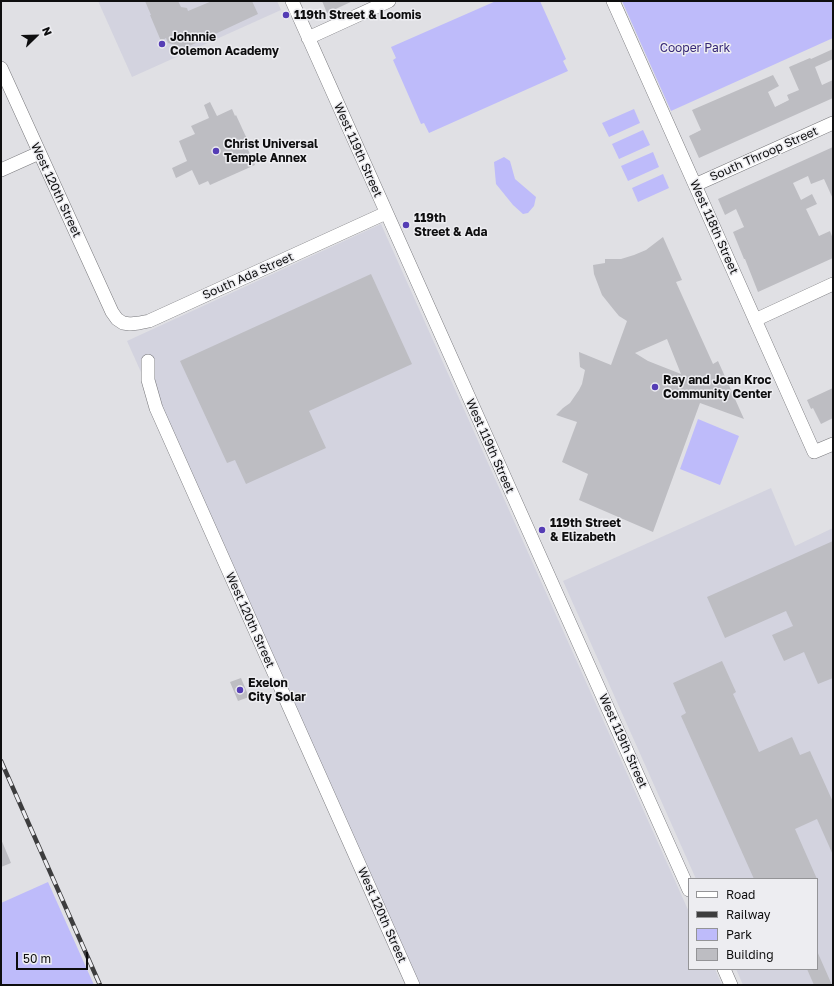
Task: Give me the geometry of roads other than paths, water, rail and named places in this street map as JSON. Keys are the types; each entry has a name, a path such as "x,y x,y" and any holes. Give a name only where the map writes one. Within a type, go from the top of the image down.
{"street":[{"name":"West 119th Street","path":"292,1 688,888"},
{"path":"308,38 389,1"},
{"name":"West 118th Street","path":"613,1 814,452 833,444"},
{"name":"West 120th Street","path":"1,68 112,312"},
{"name":"South Throop Street","path":"695,185 833,123"},
{"path":"1,170 39,153"},
{"name":"South Ada Street","path":"112,312 117,319 123,323 139,323 149,321 386,213"},
{"path":"755,320 833,284"},
{"name":"West 120th Street","path":"148,360 148,380 156,408 413,985"},
{"path":"724,970 731,985"}],"railway":[{"path":"1,761 100,985"}],"place":[{"name":"119th Street & Loomis","path":"286,15"},
{"name":"Johnnie Colemon Academy","path":"162,44"},
{"name":"Christ Universal Temple Annex","path":"216,151"},
{"name":"119th Street & Ada","path":"406,225"},
{"name":"Ray and Joan Kroc Community Center","path":"655,387"},
{"name":"119th Street & Elizabeth","path":"542,530"},
{"name":"Exelon City Solar","path":"240,690"}],"park label":[{"name":"Cooper Park","path":"695,48"}]}
